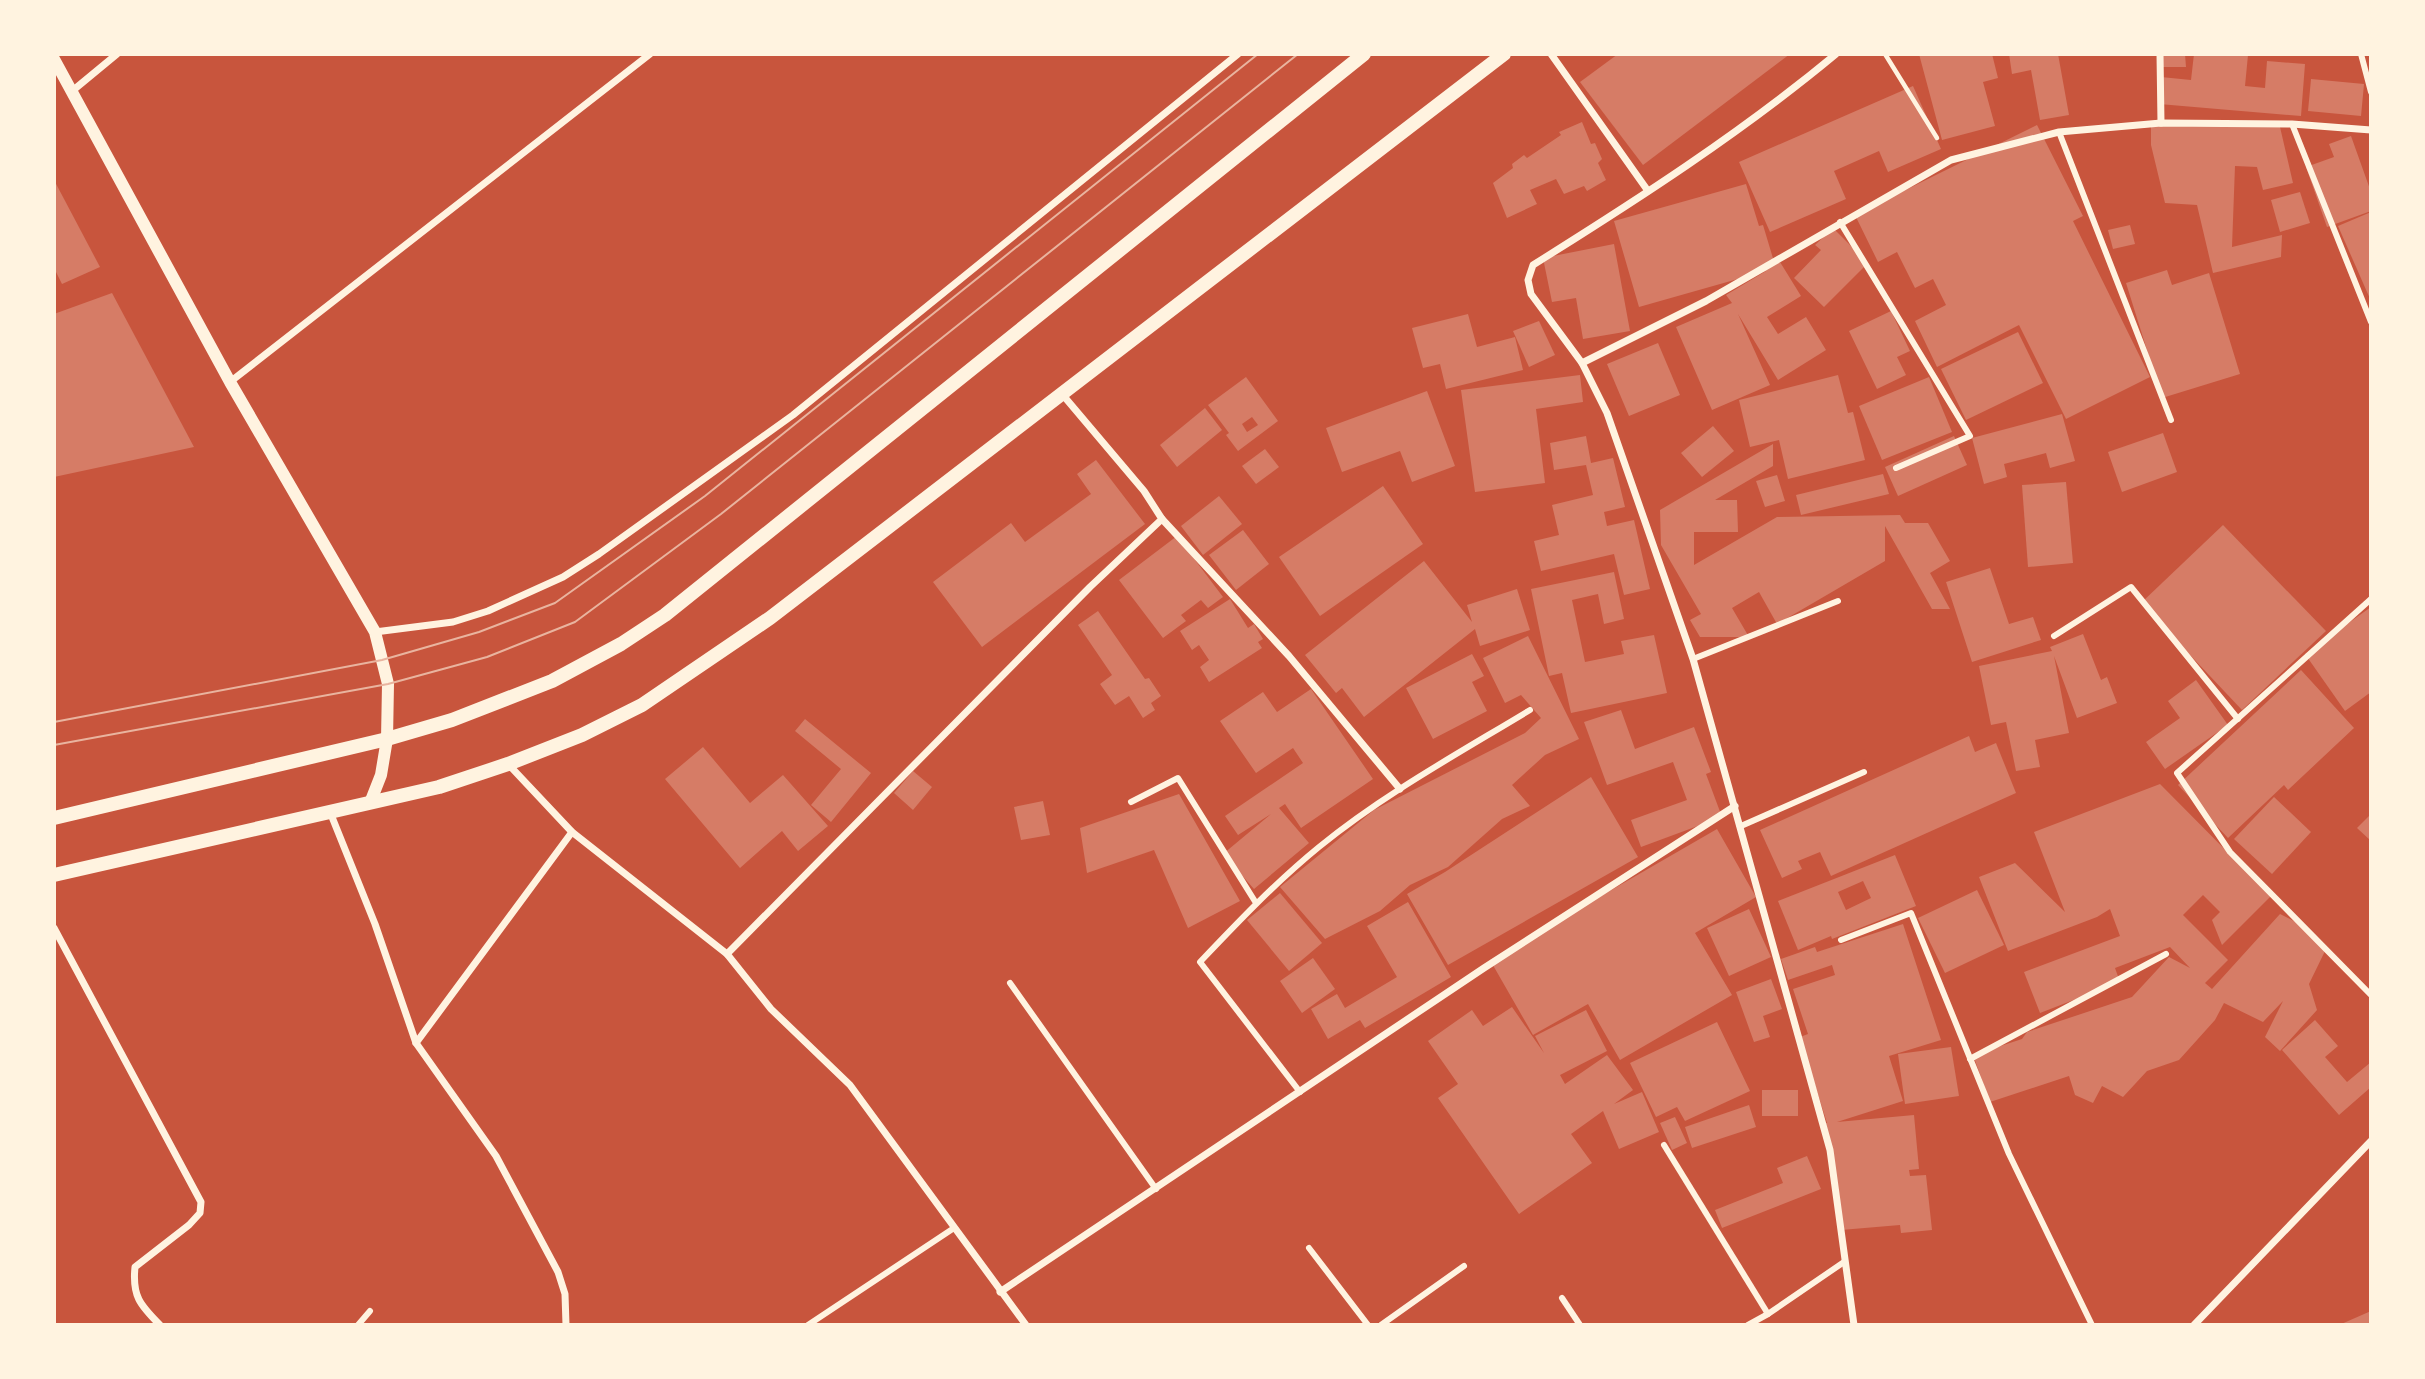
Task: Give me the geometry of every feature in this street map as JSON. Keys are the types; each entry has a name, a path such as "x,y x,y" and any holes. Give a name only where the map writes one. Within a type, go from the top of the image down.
{"main road":[{"path":"54,818 387,739 452,720 552,681 621,644 665,615 1364,54"},
{"path":"54,875 439,787 582,735 642,705 770,618 1504,54"}],"street":[{"path":"72,92 117,54"},
{"path":"230,382 650,54"},
{"path":"375,632 453,622 488,611 563,577 599,554 793,415 1238,54"},
{"path":"1551,54 1648,191"},
{"path":"1836,54 1796,87 1648,191 1533,265 1528,280 1531,294 1582,363 1608,413 1693,659 1830,1150 1854,1325"},
{"path":"2160,54 2161,123"},
{"path":"2361,54 2371,92"},
{"path":"54,60 230,382 375,632 388,684 387,739 381,775 370,803"},
{"path":"1582,363 1706,301 1951,160 2059,132 2161,123 2292,124 2371,130"},
{"path":"2292,124 2371,322"},
{"path":"2059,132 2171,420"},
{"path":"1840,222 1970,436 1896,468"},
{"path":"1062,394 1144,491 1162,519 1289,656 1400,789"},
{"path":"727,954 1090,587 1162,519"},
{"path":"2054,636 2132,587 2238,719"},
{"path":"2371,599 2177,773 2230,852 2371,995"},
{"path":"1693,659 1838,601"},
{"path":"1300,1092 1199,962 1256,903 1320,846 1400,789 1530,710"},
{"path":"508,764 572,832 727,954 771,1009 850,1085 1026,1325"},
{"path":"1741,826 1864,772"},
{"path":"1130,802 1178,778 1256,903"},
{"path":"1000,1292 1735,806"},
{"path":"330,811 375,924 416,1043 496,1156 552,1260 565,1294 566,1325"},
{"path":"416,1043 572,832"},
{"path":"1841,940 1911,913 2009,1154 2092,1325"},
{"path":"54,928 201,1202 200,1213 189,1225 135,1267 133,1286 144,1309 160,1325"},
{"path":"1970,1059 2166,954"},
{"path":"1010,983 1156,1189"},
{"path":"2194,1325 2371,1141"},
{"path":"1664,1145 1768,1314"},
{"path":"808,1325 954,1228"},
{"path":"1309,1248 1368,1325"},
{"path":"1748,1325 1844,1262"},
{"path":"1381,1325 1464,1265"},
{"path":"1562,1298 1580,1325"},
{"path":"358,1325 370,1311"}],"path":[{"path":"1885,54 1951,160"}],"building":[{"path":"1618,54 1790,54 1643,165 1580,82"},
{"path":"1919,54 1992,54 1998,78 1983,82 1995,126 1942,140"},
{"path":"2009,54 2058,54 2069,115 2040,120 2031,70 2012,74"},
{"path":"2158,54 2185,54 2186,67 2158,67"},
{"path":"2194,54 2248,55 2245,86 2265,88 2267,61 2305,64 2301,116 2159,104 2161,77 2191,80"},
{"path":"2311,79 2364,84 2361,116 2308,111"},
{"path":"1913,86 1941,149 1888,172 1879,151 1834,171 1846,199 1770,232 1739,162"},
{"path":"1582,122 1591,144 1595,143 1602,159 1598,163 1606,180 1587,191 1584,186 1564,194 1556,179 1530,190 1537,204 1507,218 1493,183 1513,168 1512,164 1524,155 1527,158 1561,135 1559,132"},
{"path":"2151,123 2280,127 2293,183 2263,190 2257,167 2235,166 2232,247 2282,235 2281,257 2213,273 2197,205 2165,203 2151,145"},
{"path":"2037,125 2083,216 2073,221 2150,377 2066,419 2019,325 1937,367 1915,321 1946,305 1933,279 1915,288 1897,252 1878,262 1855,215"},
{"path":"2351,136 2371,192 2371,211 2327,227 2306,167 2334,157 2329,144"},
{"path":"54,180 100,267 62,284 54,268"},
{"path":"1746,184 1759,226 1763,225 1775,265 1780,262 1801,296 1767,317 1778,334 1806,317 1826,350 1778,380 1738,314 1770,385 1712,410 1676,327 1732,303 1726,295 1766,271 1639,307 1614,221"},
{"path":"2300,192 2310,223 2280,232 2271,200"},
{"path":"2371,212 2371,301 2338,226"},
{"path":"2130,225 2135,244 2113,249 2108,230"},
{"path":"1833,228 1868,263 1824,307 1794,278 1821,250 1815,245"},
{"path":"1614,244 1630,331 1583,339 1576,298 1552,302 1543,258"},
{"path":"2167,270 2172,285 2209,273 2240,374 2162,398 2126,283"},
{"path":"112,293 194,447 54,477 54,314"},
{"path":"1891,311 1910,351 1897,357 1906,375 1877,389 1849,331"},
{"path":"1468,314 1477,347 1515,337 1523,370 1446,389 1440,364 1423,368 1412,328"},
{"path":"1539,321 1555,355 1529,367 1513,331"},
{"path":"2018,332 2043,383 1966,420 1941,369"},
{"path":"1658,343 1680,395 1629,416 1607,364"},
{"path":"1580,375 1583,402 1536,409 1545,483 1475,492 1461,390"},
{"path":"1838,375 1848,413 1853,412 1865,460 1788,479 1779,440 1750,447 1739,400"},
{"path":"1246,377 1278,421 1238,451 1226,435 1229,433 1208,405","holes":["1252,417 1258,425 1247,432 1242,424"]},
{"path":"1929,377 1952,432 1882,460 1859,406"},
{"path":"1427,391 1455,466 1412,482 1400,451 1342,472 1326,428"},
{"path":"1205,408 1222,430 1177,467 1160,445"},
{"path":"2062,414 2075,461 2050,468 2046,453 2004,464 2007,477 1984,484 1972,438"},
{"path":"1713,426 1734,451 1702,477 1681,453"},
{"path":"2163,433 2177,472 2122,492 2108,452"},
{"path":"1586,436 1591,463 1613,458 1625,507 1604,512 1607,526 1634,520 1650,589 1624,595 1614,554 1541,571 1534,541 1559,535 1552,505 1593,495 1586,465 1554,470 1550,443"},
{"path":"1954,436 1967,465 1898,496 1885,467"},
{"path":"1773,444 1773,466 1715,500 1737,500 1738,532 1694,532 1694,565 1777,517 1900,515 1905,523 1928,523 1950,561 1930,573 1950,609 1932,609 1885,526 1885,561 1777,624 1759,592 1732,608 1749,637 1700,637 1690,620 1701,614 1661,545 1660,510"},
{"path":"1265,449 1279,467 1256,484 1242,466"},
{"path":"1096,460 1145,524 982,647 933,582 1011,523 1025,542 1091,494 1077,474"},
{"path":"1883,474 1889,494 1801,515 1796,495"},
{"path":"1777,475 1785,501 1765,507 1756,481"},
{"path":"2066,482 2073,563 2028,567 2022,485"},
{"path":"1383,486 1423,544 1320,616 1279,557"},
{"path":"1219,496 1242,524 1203,555 1181,526"},
{"path":"2223,525 2326,631 2242,710 2141,603"},
{"path":"1243,530 1269,564 1236,590 1209,555"},
{"path":"1177,536 1223,597 1208,608 1201,600 1181,615 1186,621 1163,638 1119,580"},
{"path":"1424,561 1472,622 1467,605 1517,589 1530,630 1480,646 1475,629 1364,717 1342,688 1336,693 1305,655"},
{"path":"1990,568 2009,624 2033,617 2041,640 1972,662 1946,582"},
{"path":"1614,572 1624,619 1604,624 1598,594 1572,600 1585,662 1624,654 1621,641 1654,635 1667,693 1571,713 1562,673 1549,676 1531,589"},
{"path":"1230,599 1248,628 1254,624 1263,639 1258,642 1262,648 1209,682 1200,667 1209,660 1199,645 1192,650 1180,631"},
{"path":"2371,607 2371,692 2345,711 2305,654"},
{"path":"1098,611 1145,679 1149,678 1161,696 1151,703 1155,710 1143,718 1129,696 1115,705 1100,684 1112,675 1078,625"},
{"path":"2083,634 2101,680 2107,677 2117,703 2077,718 2054,656 2069,733 2035,740 2040,767 2016,771 2006,722 1991,725 1979,666 2052,651 2050,647"},
{"path":"1528,636 1579,739 1545,755 1512,785 1530,806 1502,819 1448,867 1410,885 1380,911 1325,939 1280,887 1374,810 1525,733 1541,718 1521,695 1505,703 1483,658"},
{"path":"1472,654 1484,676 1472,682 1487,711 1433,739 1406,688"},
{"path":"2301,670 2354,728 2288,790 2284,785 2228,838 2178,785"},
{"path":"2196,680 2228,725 2165,769 2146,742 2180,718 2168,701"},
{"path":"1311,689 1373,779 1301,828 1285,804 1279,808 1309,843 1254,889 1223,854 1271,814 1238,835 1225,816 1303,763 1293,748 1256,773 1220,721 1263,692 1277,712"},
{"path":"1621,710 1635,749 1694,727 1711,772 1706,774 1722,817 1641,847 1631,820 1687,800 1673,762 1607,785 1584,722"},
{"path":"805,719 871,773 831,822 811,805 841,769 795,731"},
{"path":"1969,736 1975,752 1996,743 2016,793 1831,876 1820,852 1798,861 1802,869 1782,878 1760,830"},
{"path":"703,747 750,803 783,775 828,826 798,851 782,831 740,868 665,779"},
{"path":"913,771 932,787 913,810 894,793"},
{"path":"1591,777 1638,857 1448,965 1407,894"},
{"path":"2160,784 2271,896 2222,945 2212,920 2220,912 2203,895 2183,915 2228,960 2205,983 2212,989 2280,914 2296,922 2326,949 2309,984 2317,1010 2280,1051 2265,1037 2283,1001 2263,1022 2224,1003 2215,1020 2179,1060 2147,1071 2123,1097 2102,1086 2093,1103 2075,1095 2069,1076 1990,1102 1973,1055 2022,1039 2027,1032 2132,997 2169,957 2190,968 2170,947 2115,968 2120,982 2040,1013 2024,972 2120,936 2110,909 2097,917 2008,951 1979,877 2015,863 2065,912 2034,832"},
{"path":"1179,794 1240,901 1188,928 1154,850 1087,873 1080,828"},
{"path":"2274,797 2311,832 2272,874 2234,839"},
{"path":"1043,801 1050,835 1021,840 1014,807"},
{"path":"2371,814 2371,841 2357,828"},
{"path":"1717,829 1756,897 1695,933 1732,995 1620,1060 1588,1004 1533,1035 1490,960"},
{"path":"1895,855 1916,906 1798,950 1778,901","holes":["1863,881 1871,898 1846,910 1838,892"]},
{"path":"1977,890 2004,945 1945,973 1918,918"},
{"path":"1280,893 1322,943 1289,971 1247,920"},
{"path":"1408,902 1451,977 1365,1028 1360,1020 1328,1039 1311,1009 1337,994 1345,1008 1397,977 1367,926"},
{"path":"1749,909 1771,957 1729,976 1707,928"},
{"path":"1903,924 1941,1040 1889,1056 1903,1101 1837,1122 1914,1115 1919,1169 1909,1170 1910,1176 1926,1175 1932,1230 1901,1233 1900,1225 1841,1230 1827,1123 1800,1037 1808,1034 1793,989 1835,975 1832,965 1788,980 1781,959 1815,947 1817,952"},
{"path":"1313,958 1335,989 1302,1013 1280,981"},
{"path":"1771,979 1782,1009 1763,1016 1770,1037 1754,1042 1736,992"},
{"path":"1512,1007 1544,1053 1535,1036 1586,1010 1607,1051 1560,1075 1565,1084 1607,1055 1633,1090 1614,1104 1642,1092 1659,1132 1619,1149 1603,1111 1571,1134 1592,1163 1519,1214 1438,1098 1458,1084 1428,1041 1472,1010 1483,1026"},
{"path":"2315,1020 2338,1046 2325,1057 2347,1082 2371,1062 2371,1087 2339,1115 2282,1050"},
{"path":"1717,1022 1750,1091 1685,1121 1677,1107 1656,1117 1630,1063"},
{"path":"1951,1047 1959,1096 1905,1104 1898,1054"},
{"path":"1762,1090 1798,1090 1798,1116 1762,1116"},
{"path":"1749,1105 1756,1127 1692,1148 1685,1127"},
{"path":"1675,1117 1687,1143 1672,1150 1660,1123"},
{"path":"1807,1156 1821,1189 1722,1228 1715,1210 1783,1183 1777,1168"},
{"path":"2371,1311 2371,1325 2339,1325"}],"tram line":[{"path":"54,722 382,660 479,632 555,603 705,496 1258,54"},
{"path":"54,745 388,684 487,657 575,622 721,514 1298,54"}]}
